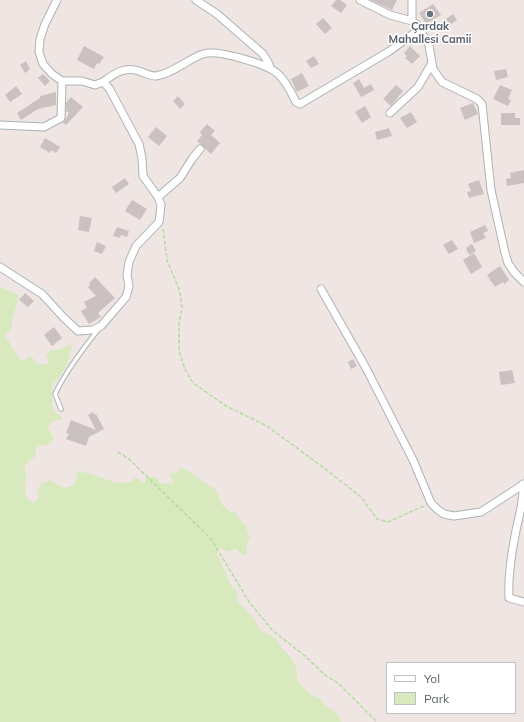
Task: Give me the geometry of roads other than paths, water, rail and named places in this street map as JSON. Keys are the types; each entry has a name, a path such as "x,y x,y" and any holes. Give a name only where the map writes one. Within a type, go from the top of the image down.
{"street":[{"path":"57,0 45,24 40,40 39,52 43,64 52,74 62,81 82,81 95,85 104,82 114,74 126,69 156,76 164,74 209,52 228,54 270,68 278,73 296,102 300,104 388,52 420,29"},
{"path":"196,0 217,14 263,54 270,68"},
{"path":"360,0 390,15 412,20 420,29 429,45 433,69 442,82 482,104 491,190 505,253 508,263 514,272 524,282"},
{"path":"412,0 412,20"},
{"path":"390,113 418,87 432,63"},
{"path":"0,125 44,127 60,118 62,81"},
{"path":"0,266 42,294 78,331 86,331 101,326 126,297 129,286 127,274 129,262 136,246 159,222 161,205 158,197 143,176 142,158 139,144 109,88 104,82"},
{"path":"158,197 180,178 200,149"},
{"path":"321,289 366,368 413,460 431,502 438,510 444,514 454,516 481,512 524,484"},
{"path":"524,484 524,499 514,537 509,586 509,598 524,602"}],"lane":[{"path":"61,409 55,394 60,382 101,326"}],"place":[{"name":"Çardak Mahallesi Camii","path":"430,14"}]}
